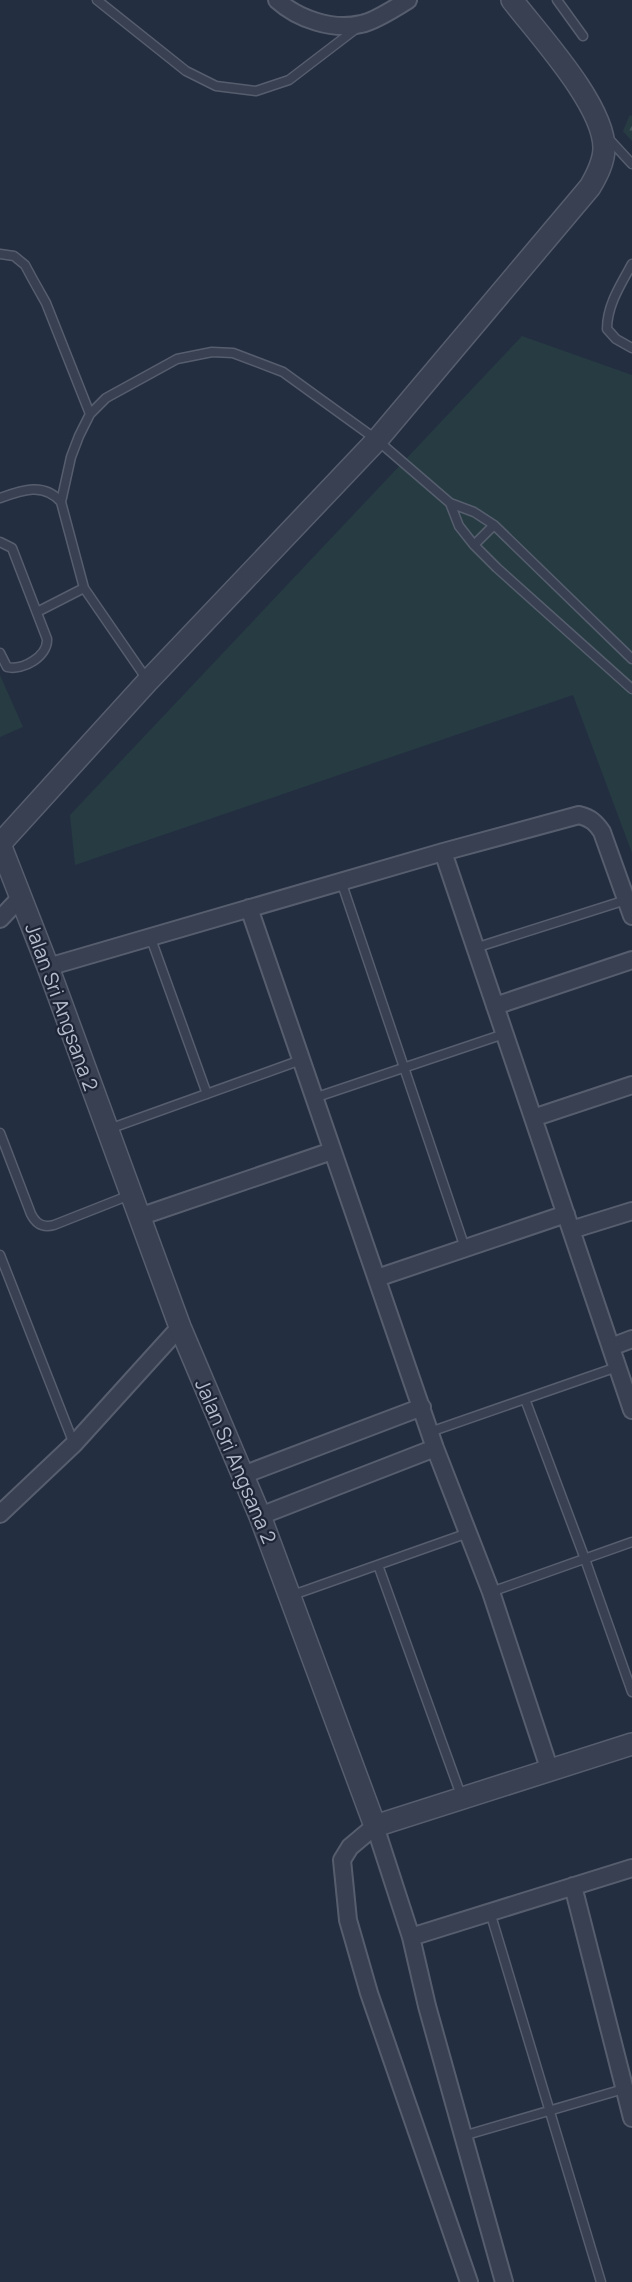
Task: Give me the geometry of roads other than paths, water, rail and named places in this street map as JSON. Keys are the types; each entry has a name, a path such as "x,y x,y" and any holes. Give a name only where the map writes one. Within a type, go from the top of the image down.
{"street":[{"path":"277,0 307,19 335,26 362,24 408,0"},
{"path":"0,844 148,681 377,440 590,187 602,164 604,151 603,133 596,113 512,0"},
{"path":"48,967 341,881 579,815 588,817 597,824 602,832 629,908"},
{"name":"Jalan Sri Angsana 2","path":"0,844 48,967 180,1327 260,1516 375,1826"},
{"path":"443,852 632,1410"},
{"path":"0,919 21,897"},
{"path":"249,908 433,1440 491,1592 550,1772"},
{"path":"495,1006 632,960"},
{"path":"533,1118 632,1084"},
{"path":"139,1217 332,1151"},
{"path":"377,1278 465,1248 568,1222 632,1211"},
{"path":"0,1514 74,1444 180,1327"},
{"path":"611,1347 632,1339"},
{"path":"243,1475 422,1407"},
{"path":"260,1516 433,1440"},
{"path":"469,2282 369,1993 348,1920 342,1860 350,1847 375,1826 632,1744"},
{"path":"375,1826 411,1937 427,2006 504,2282"},
{"path":"411,1937 632,1868"},
{"path":"573,1886 628,2087 632,2118"}],"lane":[{"path":"97,0 186,71 216,86 256,91 290,80 362,24"},
{"path":"557,0 584,36"},
{"path":"603,133 632,164"},
{"path":"0,254 14,256 25,265 46,303 90,414"},
{"path":"632,264 615,296 607,318 607,329 616,339 632,348"},
{"path":"61,502 71,457 90,414 106,398 177,360 212,352 233,353 283,372 377,440 450,503 474,512 494,525 632,659"},
{"path":"0,498 36,488 55,495 61,502 84,588 148,681"},
{"path":"450,503 459,526 474,545 632,689"},
{"path":"474,545 494,525"},
{"path":"0,542 12,548 38,612 48,645 41,656 15,668 7,667 0,653"},
{"path":"38,612 84,588"},
{"path":"341,881 465,1248"},
{"path":"475,948 629,908"},
{"path":"150,936 207,1094"},
{"path":"314,1098 504,1034"},
{"path":"107,1129 301,1060"},
{"path":"0,1133 31,1215 40,1226 54,1225 131,1195"},
{"path":"0,1257 74,1444"},
{"path":"433,1440 525,1399 617,1367"},
{"path":"525,1399 632,1692"},
{"path":"290,1596 468,1533"},
{"path":"491,1592 632,1542"},
{"path":"378,1565 462,1798"},
{"path":"490,1912 601,2282"},
{"path":"463,2136 628,2087"}]}
